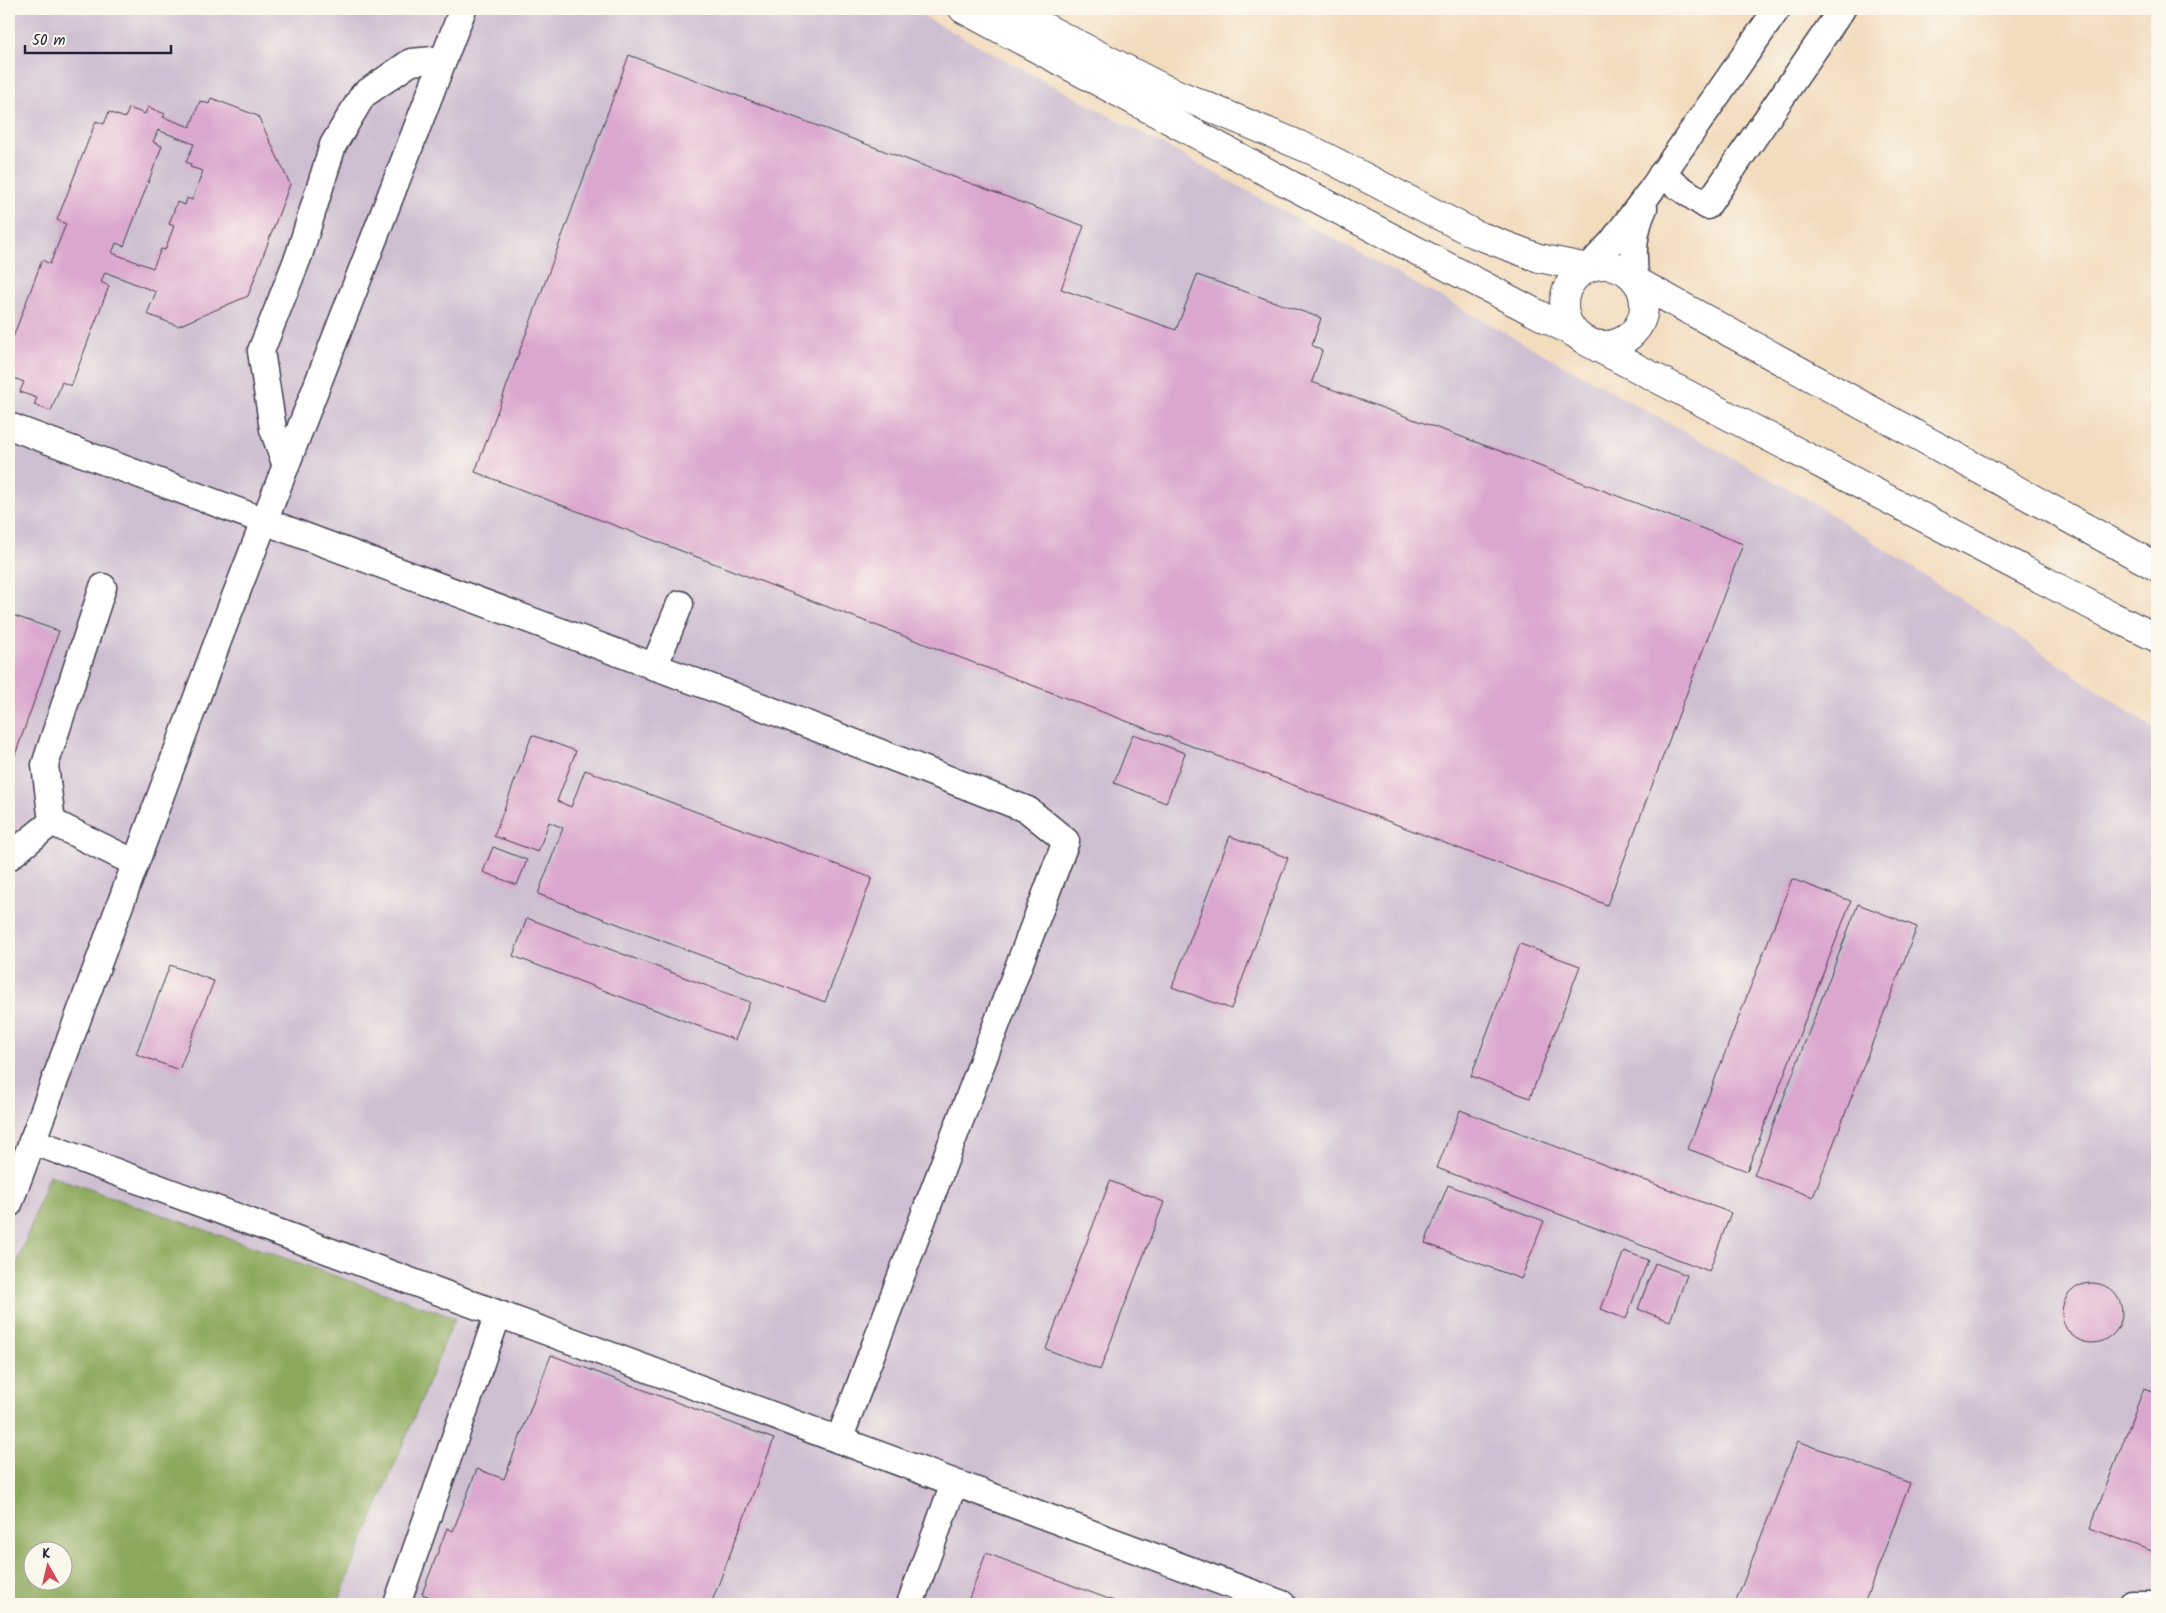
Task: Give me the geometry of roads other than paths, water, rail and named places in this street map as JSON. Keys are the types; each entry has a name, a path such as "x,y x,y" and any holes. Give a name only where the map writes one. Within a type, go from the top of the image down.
{"main road":[{"path":"963,9 1280,179 2157,638"},
{"path":"1009,9 1163,88 1316,152 1475,234 1540,258 1588,268"},
{"path":"1636,281 1642,292 1644,305 1642,318 1635,330 1625,339 1613,344 1600,345 1582,338 1568,324 1564,311 1564,298 1568,285 1577,275 1588,268 1601,265 1614,266 1626,272 1636,281 2157,566"}],"street":[{"path":"9,1204 264,520 463,9"},
{"path":"1588,268 1612,242 1656,182 1777,9"},
{"path":"1656,182 1707,206 1842,9"},
{"path":"286,466 273,429 261,351 299,255 333,145 363,95 411,62 444,59"},
{"path":"1636,281 1633,257 1634,239 1638,221 1656,182"},
{"path":"9,426 654,666 1028,810 1066,841 839,1440"},
{"path":"52,822 45,765 103,587"},
{"path":"654,666 680,604"},
{"path":"2110,615 2157,647"},
{"path":"52,822 135,863"},
{"path":"9,857 52,822"},
{"path":"32,1141 1282,1604"},
{"path":"397,1604 498,1314"},
{"path":"910,1604 954,1483"},
{"path":"2132,1604 2157,1604"}]}
